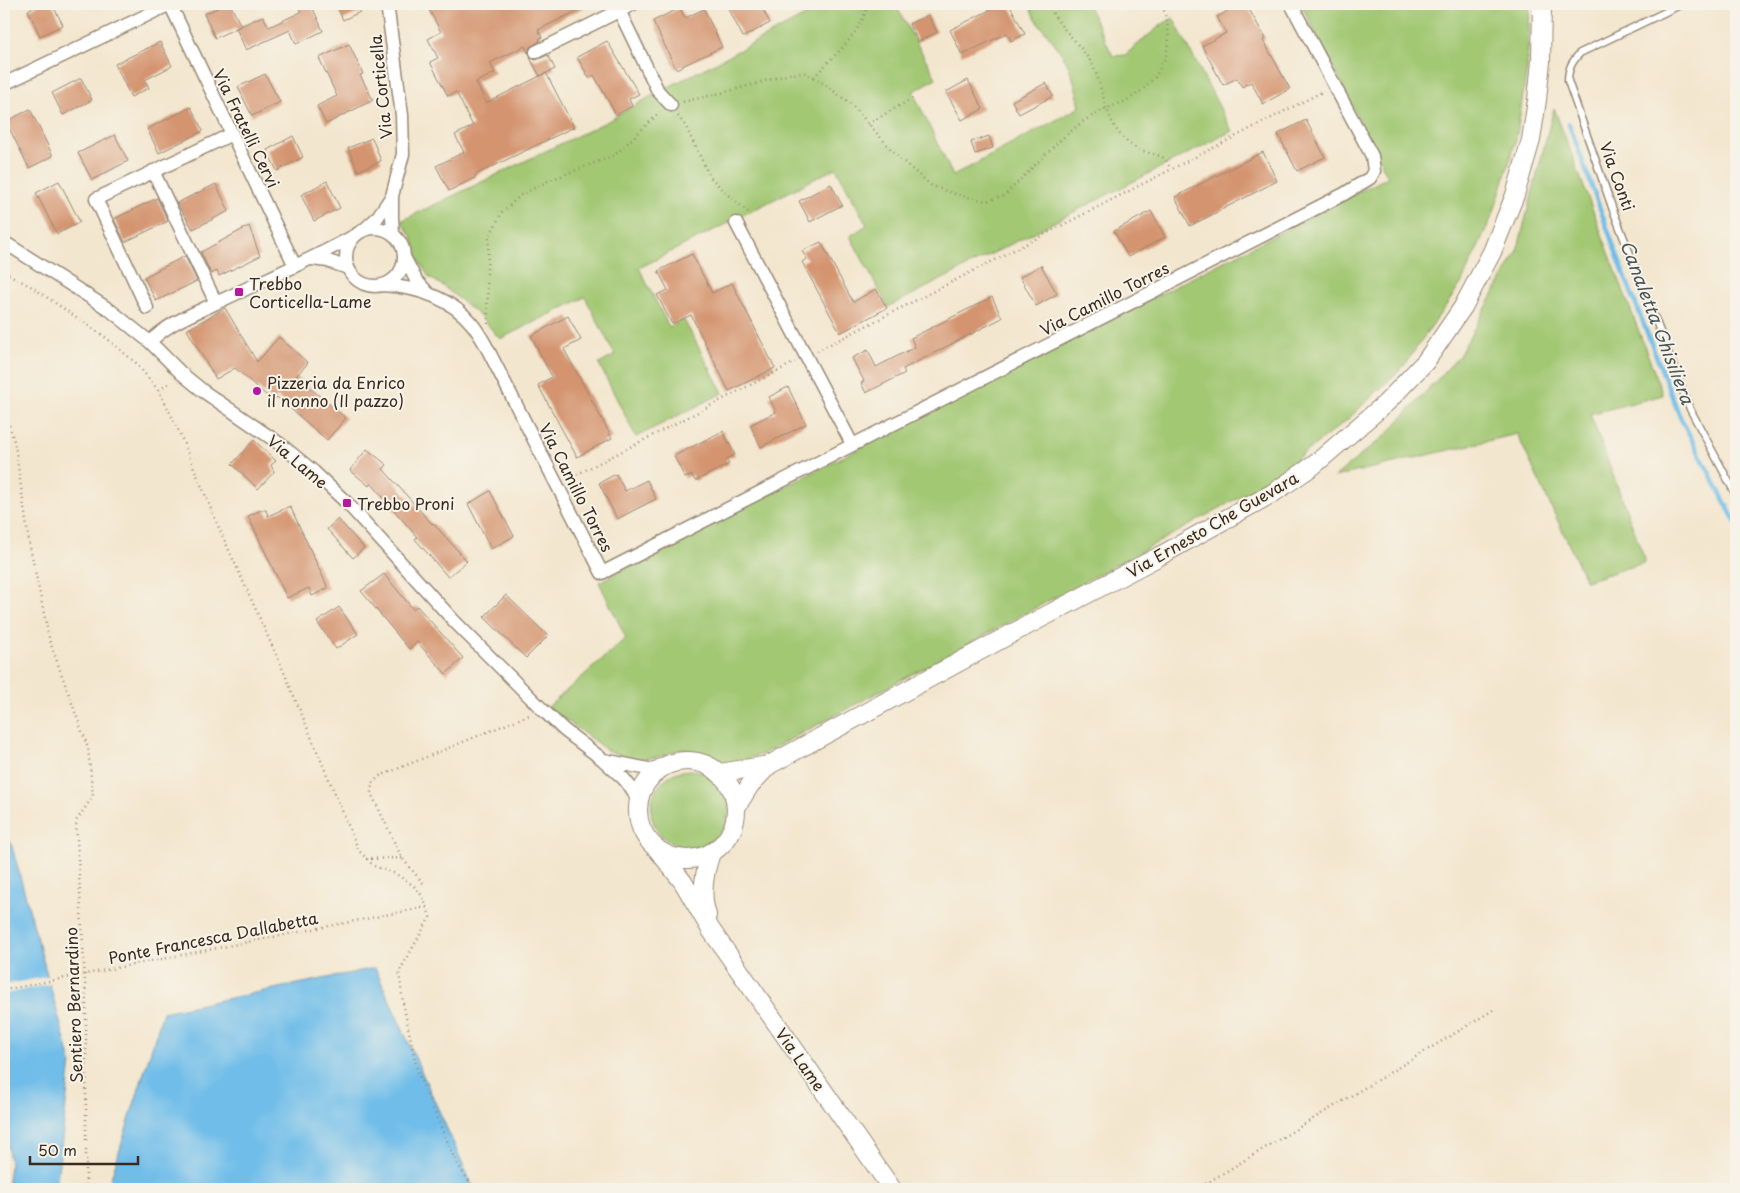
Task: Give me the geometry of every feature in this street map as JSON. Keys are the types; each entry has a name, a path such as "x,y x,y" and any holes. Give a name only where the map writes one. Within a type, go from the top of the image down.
{"street":[{"path":"4,84 170,4"},
{"name":"Via Fratelli Cervi","path":"170,4 295,266"},
{"name":"Via Corticella","path":"387,4 402,114 403,154 392,196 392,217 394,234 403,248 404,257"},
{"path":"536,52 618,7 633,4"},
{"path":"1291,4 1334,85"},
{"name":"Via Ernesto Che Guevara","path":"736,806 750,785 769,765 1156,558 1273,493 1314,465 1386,403 1426,361 1463,307 1492,252 1515,195 1531,140 1537,100 1541,62 1542,4"},
{"path":"618,7 658,91 670,104"},
{"name":"Via Camillo Torres","path":"382,285 401,286 427,292 453,307 472,323 485,344 602,573 1335,198 1370,178 1374,171 1372,156 1334,85"},
{"path":"147,308 96,198 232,134"},
{"path":"153,172 216,303"},
{"name":"Via Corticella","path":"348,268 347,251 360,233 377,218 392,196"},
{"path":"736,223 852,444"},
{"path":"360,233 375,228 385,229 394,234"},
{"name":"Via Corticella","path":"150,342 156,335 174,324 255,283 312,259 360,233"},
{"name":"Via Lame","path":"4,242 110,310 150,342 203,392 280,444 314,472 346,503 454,621 542,710 564,730 602,759 632,789 639,803"},
{"path":"312,259 333,262 348,268 352,275 366,284 382,285 398,275 403,267 404,257"},
{"name":"Via Camillo Torres","path":"404,257 416,280 427,292"},
{"name":"Via Lame","path":"602,759 658,771"},
{"path":"693,761 710,766 720,773 732,789 736,816 732,830 720,846 711,853 685,859 670,856 657,849 647,838 641,825 639,803 646,784 658,771 673,762 693,761"},
{"name":"Via Ernesto Che Guevara","path":"720,773 769,765"},
{"name":"Via Lame","path":"657,849 683,882 711,930 892,1189"},
{"name":"Via Lame","path":"711,853 705,873 703,891 704,909 711,930"}],"lane":[{"name":"Via Conti","path":"1682,4 1580,53 1571,63 1568,81 1613,210 1690,409 1736,495"}],"path":[{"path":"814,77 851,38 866,11 867,4"},
{"path":"1048,4 1060,25 1092,64 1100,82 1106,109 1119,133 1129,144 1165,160 1171,169"},
{"path":"485,344 489,328 486,269 489,237 502,212 521,195 548,181 615,155 670,104 733,90 790,74 805,73 814,77 851,104 898,158 932,186 958,195 986,201 1004,196 1058,142 1082,122 1126,101 1155,78 1166,56 1169,40 1167,21 1162,4"},
{"path":"557,484 1334,85"},
{"path":"868,124 912,98"},
{"path":"670,104 685,125 710,177 749,212 736,223"},
{"path":"4,272 32,288 105,337 136,364 158,391 177,427 218,528 275,652 359,851 374,866 396,874 410,883 422,897 430,917 399,972 403,1003 418,1074 457,1164 475,1189"},
{"name":"Sentiero Bernardino","path":"4,406 15,445 29,542 50,642 88,748 93,796 76,821 86,999 86,1189"},
{"path":"423,883 402,858 371,793 372,783 380,776 542,710"},
{"path":"366,859 402,858"},
{"name":"Ponte Francesca Dallabetta","path":"4,990 427,907"},
{"path":"1197,1189 1495,1009"}],"green space":[{"path":"828,4 895,4 936,78 913,92 953,176 1080,107 1069,68 1059,49 1035,18 1029,4 1087,4 1113,56 1125,55 1161,25 1173,18 1232,131 888,307 850,236 867,225 836,168 639,268 669,327 684,320 723,393 636,437 599,364 615,355 585,297 500,339 481,317 429,277 418,259 412,237 401,221 610,120 653,95"},
{"path":"1301,4 1530,4 1527,69 1516,140 1494,212 1461,284 1403,367 1347,420 1268,481 1179,531 763,754 735,763 718,762 703,754 683,749 658,757 637,760 608,751 548,707 626,638 599,582 1388,177"},
{"path":"1554,108 1663,395 1590,414 1646,562 1586,581 1517,434 1334,477 1386,435 1459,356 1517,252"},
{"path":"690,770 705,773 722,787 726,794 729,809 726,824 712,841 705,845 690,848 675,845 658,831 654,824 651,809 654,794 668,777 675,773"}],"water":[{"path":"4,833 11,843 71,1062 56,1189 7,1189 10,1164 4,1116"},
{"path":"375,968 474,1189 112,1189 110,1181 163,1012"}],"pier":[{"path":"50,976 52,984 4,994 4,985"}],"building":[{"path":"40,4 52,4 63,25 40,36 28,10"},
{"path":"230,4 241,26 215,38 204,14"},
{"path":"311,4 323,31 296,44 290,30 246,50 236,28 263,16 269,27 301,12 299,8"},
{"path":"336,4 356,4 360,12 343,20"},
{"path":"426,4 591,4 538,30 542,37 539,39 540,41 530,47 528,53 525,46 490,63 495,73 476,82 486,103 546,73 574,127 475,175 476,177 449,191 436,166 464,152 455,135 473,126 456,92 448,96 430,62 438,58 428,39 441,32"},
{"path":"726,4 760,4 770,23 743,37"},
{"path":"1002,4 1009,4 1025,34 1011,41 1007,33 962,55 950,30"},
{"path":"1240,4 1246,4 1266,39 1263,40 1290,89 1263,104 1251,82 1242,87 1237,78 1223,85 1202,46 1226,33 1217,17"},
{"path":"680,8 685,18 704,9 722,47 676,69 653,21"},
{"path":"928,15 937,32 918,42 909,24"},
{"path":"607,41 639,94 629,99 632,106 616,115 594,75 589,78 577,57"},
{"path":"160,42 172,66 145,80 149,88 131,97 115,64"},
{"path":"349,44 363,74 360,75 373,100 326,124 317,106 337,96 319,58"},
{"path":"548,55 555,69 540,76 530,58 536,60"},
{"path":"265,74 280,102 252,116 238,87"},
{"path":"81,78 92,100 63,115 52,93"},
{"path":"968,80 983,109 962,120 946,92"},
{"path":"1046,83 1053,96 1019,114 1012,101"},
{"path":"191,107 203,131 159,153 147,129"},
{"path":"30,109 53,156 29,168 6,122"},
{"path":"1306,120 1325,157 1297,171 1278,134"},
{"path":"115,135 128,161 92,180 78,153"},
{"path":"293,136 303,157 277,171 267,150"},
{"path":"989,136 993,148 975,154 971,142"},
{"path":"372,138 381,161 358,171 348,148"},
{"path":"1263,152 1277,181 1190,226 1175,197"},
{"path":"59,181 80,222 57,234 36,193"},
{"path":"327,181 340,208 314,221 301,195"},
{"path":"216,184 229,211 193,229 177,203"},
{"path":"831,184 842,205 810,222 799,201"},
{"path":"157,198 168,221 125,242 114,219"},
{"path":"1151,211 1165,237 1128,257 1114,231"},
{"path":"249,226 260,256 219,276 217,271 211,274 201,252"},
{"path":"821,242 853,302 876,289 887,308 840,333 802,262 807,259 802,251"},
{"path":"692,254 712,293 732,283 775,368 729,391 691,315 672,324 657,295 668,290 658,271"},
{"path":"185,256 197,281 156,301 144,277"},
{"path":"1041,265 1057,294 1036,306 1020,277"},
{"path":"992,297 1002,318 903,369 905,373 866,393 861,383 864,381 852,358 868,350 876,367 915,347 911,338"},
{"path":"225,308 257,362 279,337 308,363 296,376 346,418 327,440 277,397 273,401 235,368 216,379 187,330"},
{"path":"568,316 581,340 564,349 612,438 577,457 538,385 552,377 531,336"},
{"path":"788,387 806,424 761,447 750,425 776,412 769,397"},
{"path":"723,431 735,455 726,459 729,464 695,481 692,475 685,478 674,456"},
{"path":"254,440 276,461 271,465 274,472 258,489 232,464"},
{"path":"367,449 387,465 383,469 467,561 448,577 371,483 369,486 350,470"},
{"path":"616,474 625,491 647,480 656,499 617,519 599,483"},
{"path":"490,491 514,536 491,549 468,504"},
{"path":"290,506 328,588 312,596 309,588 287,598 248,516 261,510 266,510 268,516"},
{"path":"338,519 364,548 353,558 327,529"},
{"path":"384,574 413,609 417,606 463,658 446,674 417,642 409,649 361,591"},
{"path":"506,595 548,636 526,658 484,617"},
{"path":"339,607 358,634 336,649 317,622"}],"waterway":[{"name":"Canaletta Ghisiliera","path":"1569,124 1624,274 1680,417 1736,523"}],"place":[{"name":"Trebbo Corticella-Lame","path":"239,292"},
{"name":"Pizzeria da Enrico il nonno (Il pazzo)","path":"257,391"},
{"name":"Trebbo Proni","path":"347,503"}]}
